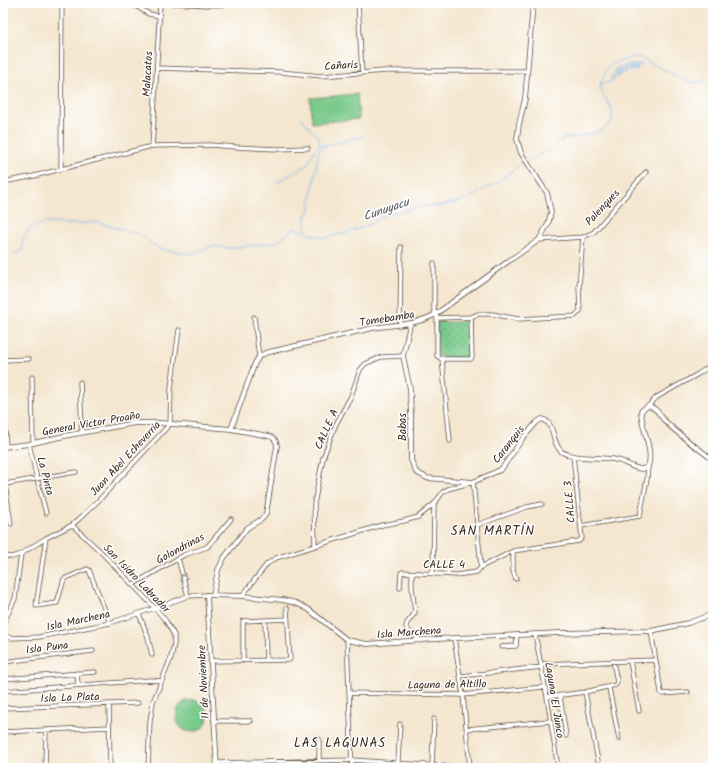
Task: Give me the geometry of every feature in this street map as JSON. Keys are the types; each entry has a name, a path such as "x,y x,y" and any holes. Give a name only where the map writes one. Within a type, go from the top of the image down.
{"street":[{"path":"61,169 62,3"},
{"path":"131,3 150,14 159,16"},
{"name":"Malacatos","path":"152,146 160,3"},
{"path":"172,3 206,5 287,3"},
{"path":"358,3 362,73"},
{"path":"527,71 533,3"},
{"name":"Cañaris","path":"157,68 280,72 322,76 385,71 527,71"},
{"name":"Tomebamba","path":"259,357 265,353 359,331 400,324 410,324 436,316 539,240 548,224 551,212 549,201 547,193 520,154 517,139 525,99 527,71"},
{"path":"3,182 152,146 210,145 236,148 308,148"},
{"name":"Palenques","path":"539,240 583,237 594,232 646,172"},
{"path":"436,316 470,316 478,314 492,314 518,318 576,316 580,311 579,287 583,237"},
{"path":"400,324 401,247"},
{"path":"434,263 434,305 438,358 471,359 470,316"},
{"path":"231,429 255,363 259,357 254,316"},
{"name":"Babas","path":"410,324 403,356 410,389 412,466 416,472 427,478 473,482"},
{"name":"Juan Abel Echeverria","path":"22,554 46,538 72,525 78,520 100,499 170,424 171,388 179,330"},
{"name":"CALLE A","path":"314,545 314,504 323,458 335,426 351,396 360,370 365,364 382,357 403,356"},
{"path":"3,360 29,358"},
{"path":"442,359 450,442"},
{"path":"581,526 640,516 647,479 649,454 641,418 641,411 657,397 713,364"},
{"name":"La Pinta","path":"32,377 31,443 37,479 46,513"},
{"path":"80,382 82,432"},
{"path":"3,395 4,447"},
{"path":"648,406 654,408 664,420 693,446 713,460"},
{"name":"Caranquis","path":"242,596 267,564 276,558 382,525 418,517 434,504 443,492 448,489 473,482 502,468 523,438 537,422 542,419 547,420 550,424 560,450 574,456 618,460 639,469 643,469 648,466"},
{"name":"General Victor Proaño","path":"4,447 135,422 231,429 274,438 277,446 266,514 262,519 247,528 224,558 218,570 213,595"},
{"name":"CALLE 3","path":"574,456 581,526 581,539 574,542"},
{"path":"11,524 5,484 76,472"},
{"path":"473,482 481,568"},
{"path":"434,504 434,574"},
{"path":"476,525 527,507 542,504"},
{"name":"Golondrinas","path":"132,585 178,558 207,547 231,519"},
{"name":"San Isidro Labrador","path":"72,525 102,553 155,608 174,635 172,658 153,702 150,721 148,768"},
{"path":"46,538 36,606 57,603 64,579 88,569 110,622"},
{"name":"CALLE 4","path":"400,588 401,573 403,572 456,575 477,572 481,568 513,551 574,542"},
{"path":"513,551 513,571 516,579"},
{"path":"3,556 12,557 22,554 15,599 3,624"},
{"path":"178,558 188,596"},
{"path":"412,573 415,614 407,623 406,627 407,630 416,635 420,640"},
{"name":"Isla Marchena","path":"3,636 11,638 39,637 110,622 139,614 188,596 207,595 242,596 283,600 296,603 308,609 347,640 373,644 535,634 651,631 713,614"},
{"name":"11 de Noviembre","path":"207,595 216,766"},
{"path":"211,661 288,661 290,659 287,608"},
{"path":"139,614 148,637 152,655"},
{"path":"243,661 242,621 288,619"},
{"path":"265,620 266,660"},
{"path":"651,631 662,694 688,692"},
{"name":"Laguna El Junco","path":"535,634 558,768"},
{"path":"501,648 516,646 517,635"},
{"path":"216,766 352,760 470,768 461,676 454,638"},
{"path":"347,640 352,768"},
{"name":"Isla Puna","path":"3,662 93,651"},
{"path":"461,676 541,666 613,661 655,660"},
{"path":"547,698 616,686 617,682 613,661"},
{"path":"630,661 639,711"},
{"path":"3,680 95,672"},
{"path":"77,673 78,685"},
{"path":"3,691 151,680 162,681"},
{"name":"Laguna de Altillo","path":"349,693 463,695 544,687"},
{"path":"609,688 619,739"},
{"path":"585,692 598,762"},
{"path":"560,696 566,736"},
{"name":"Isla La Plata","path":"3,708 138,703"},
{"path":"109,704 110,768"},
{"path":"432,765 434,719"},
{"path":"214,721 251,721"},
{"path":"467,729 550,721"},
{"path":"398,762 400,724"},
{"path":"3,732 109,727"},
{"path":"45,768 46,730"},
{"path":"319,739 319,761"}],"green space":[{"path":"357,94 359,119 312,123 310,98"},
{"path":"436,322 468,322 468,358 438,357"},
{"path":"189,700 195,700 205,707 208,716 207,722 201,729 195,732 189,732 179,725 176,719 176,713 183,703"}],"waterway":[{"name":"Cunuyacu","path":"528,161 549,150 557,142 566,138 601,131 611,123 613,110 600,88 609,65 637,56 691,83 713,80"},
{"path":"600,84 611,82 612,75 614,80 615,69 618,77 620,66 621,74 623,74 624,65 626,66 625,71 627,72 628,64 630,64 630,71 632,64 633,71 635,64 638,64 636,71 639,64 643,65"},
{"path":"301,118 318,137 319,145 328,145"},
{"path":"306,232 306,216 309,212 319,150 328,145 348,140 350,138 363,137"},
{"path":"277,182 307,165 319,145"},
{"name":"Cunuyacu","path":"3,257 22,251 23,239 31,227 45,223 73,224 96,222 138,234 160,249 191,254 213,246 230,248 277,242 294,228 325,238 346,233 371,224 388,214 422,206 439,206 465,200 497,183 520,164 525,162"}],"district":[{"name":"SAN MARTÍN","path":"493,530"},
{"name":"LAS LAGUNAS","path":"340,742"}]}
